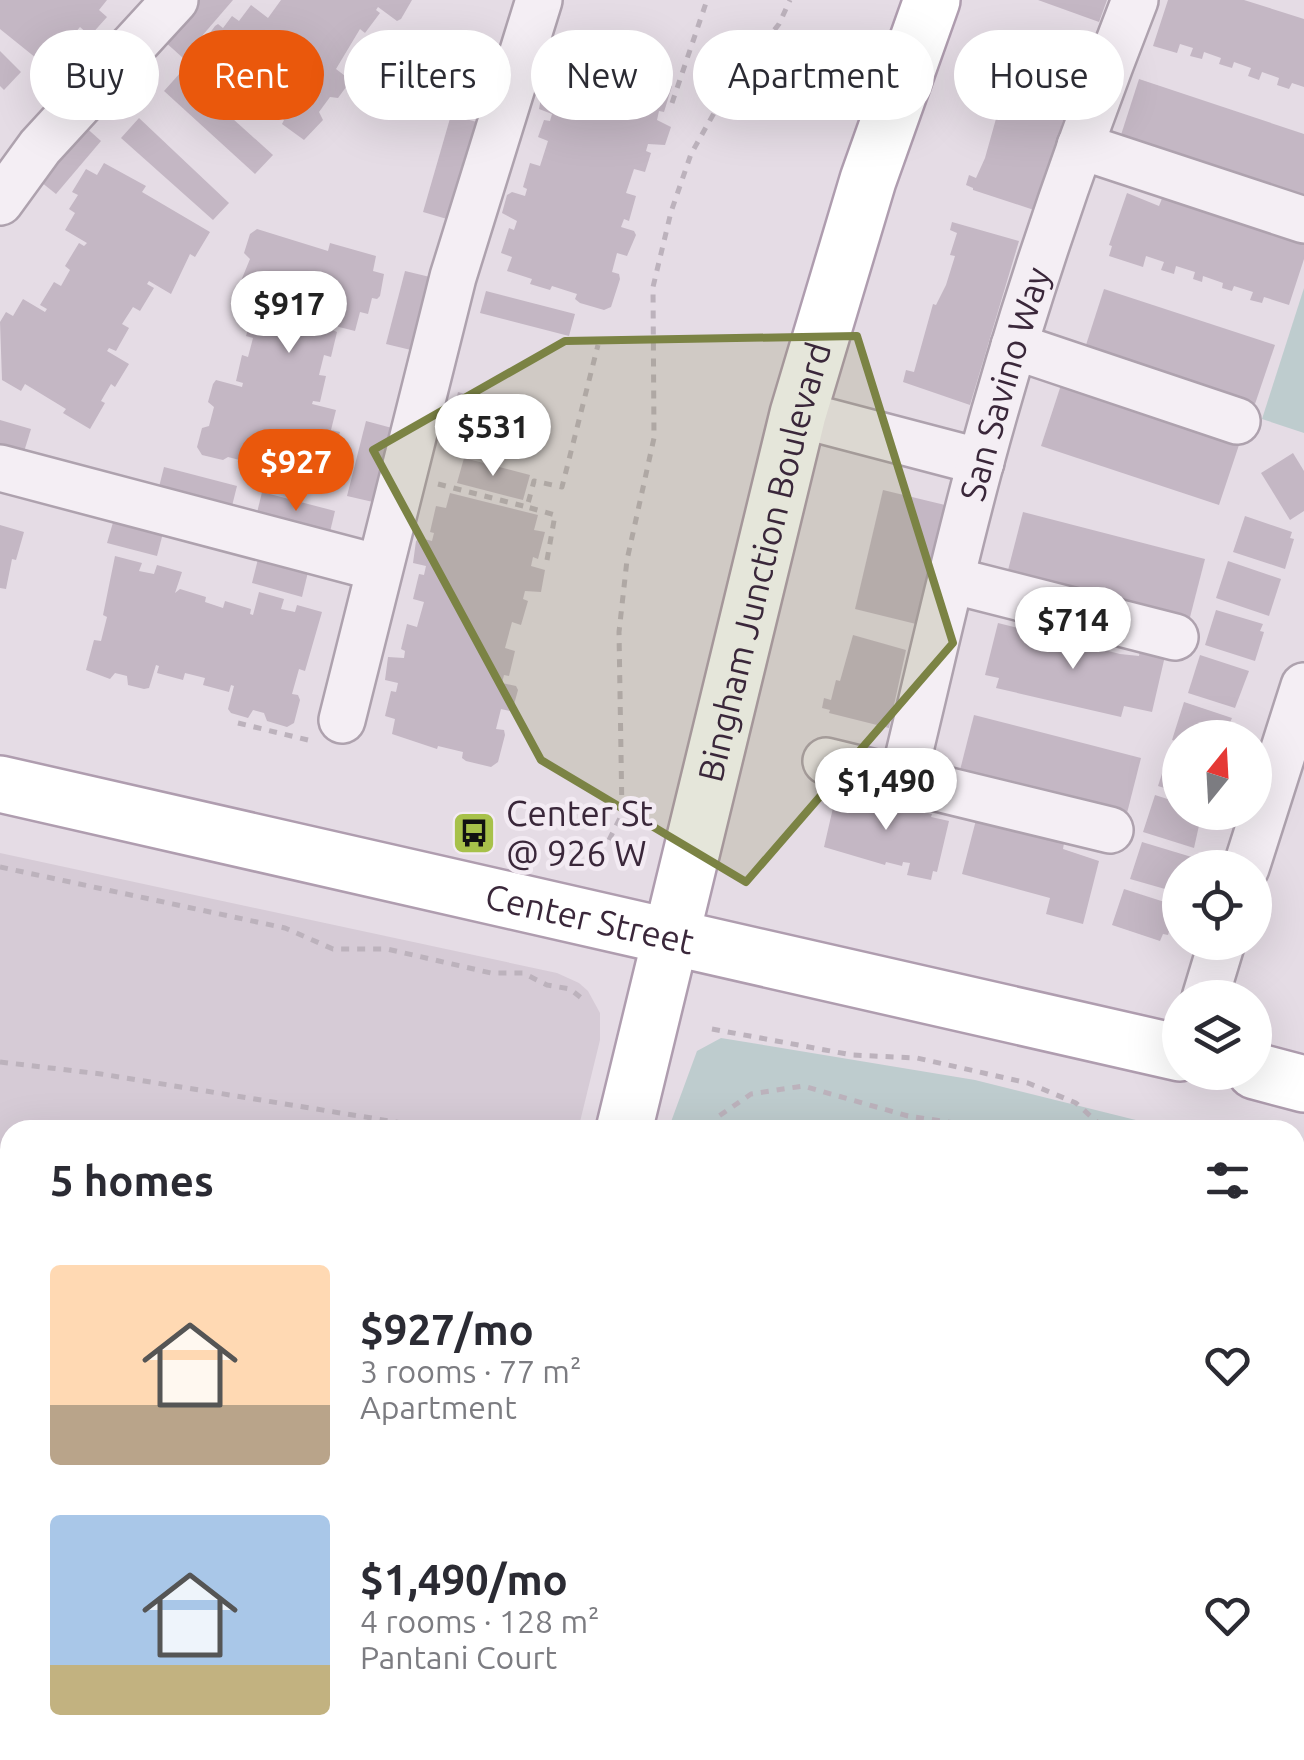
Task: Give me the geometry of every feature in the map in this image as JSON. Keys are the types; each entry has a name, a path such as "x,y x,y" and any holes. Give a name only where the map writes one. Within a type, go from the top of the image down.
{"main road":[{"name":"Bingham Junction Boulevard","path":"626,1120 798,414 868,180 932,0"},
{"name":"Center Street","path":"0,784 1162,1049"},
{"path":"1272,1076 1304,1084"}],"street":[{"path":"0,202 40,146 175,0"},
{"path":"329,731 378,568 452,277 539,0"},
{"name":"San Savino Way","path":"903,779 980,462 1014,346 1080,146 1135,0"},
{"path":"1080,146 1304,220"},
{"path":"1014,346 1237,421"},
{"path":"798,414 980,462"},
{"path":"0,468 378,568"},
{"path":"951,580 1174,637"},
{"path":"1252,850 1304,686"},
{"path":"826,761 1110,830"}],"path":[{"path":"673,100 707,0"},
{"path":"609,840 622,814 618,632 626,560 654,438 653,287 671,212 691,154 727,90 779,24 789,2 781,0"},
{"path":"526,508 534,481 562,486 598,345"},
{"path":"430,481 555,515 547,560"},
{"path":"238,723 329,731"},
{"path":"0,868 286,928 333,949 388,950 490,973 523,972 570,990 584,1000"},
{"path":"712,1028 852,1055 917,1058 1028,1083 1076,1103 1095,1120"},
{"path":"0,1062 101,1074 384,1120"},
{"path":"717,1120 751,1094 802,1086 935,1120"}],"highlighted area":[{"path":"857,336 953,643 746,882 541,760 373,450 565,341"}],"shaded area":[{"path":"1304,288 1304,433 1262,419"},
{"path":"0,853 557,973 588,991 600,1013 600,1040 580,1120 0,1120"},
{"path":"721,1038 975,1080 1136,1120 672,1120 697,1051"}],"building":[{"path":"0,0 107,0 99,10 107,17 95,30 30,30 30,53 0,29"},
{"path":"198,0 233,0 207,30 179,30 179,54 163,40"},
{"path":"281,0 412,0 397,21 378,7 380,13 367,30 344,30 344,56 336,69 344,75 344,90 324,105 324,30 212,30 218,24 223,28 232,16 239,21 251,5 268,18"},
{"path":"1038,0 1107,0 1099,22"},
{"path":"1168,0 1244,0 1304,19 1304,87 1292,83 1289,89 1277,85 1279,78 1262,72 1259,80 1248,76 1251,68 1234,62 1232,68 1219,64 1221,58 1204,52 1202,59 1190,56 1193,48 1180,44 1177,53 1153,46"},
{"path":"0,51 21,72 4,90 0,86"},
{"path":"179,74 179,105 164,91"},
{"path":"1139,79 1304,134 1304,199 1120,138"},
{"path":"141,120 229,203 213,220 121,138"},
{"path":"196,120 234,120 273,155 255,174"},
{"path":"284,120 323,120 304,140 282,124"},
{"path":"450,120 477,122 447,219 423,212"},
{"path":"544,120 657,120 671,127 665,145 648,144 646,151 651,153 645,172 634,169 626,193 636,196 629,221 624,219 621,227 636,235 627,256 617,253 612,272 619,274 620,279 611,307 604,310 580,303 575,299 577,294 530,284 532,279 507,271 512,257 501,253 509,228 514,230 517,221 502,213 507,195 512,192 525,196 527,189 523,187 530,163 540,166 548,141 538,137"},
{"path":"996,120 1063,120 1034,210 966,185 969,175 976,178"},
{"path":"82,124 101,141 56,194 36,178"},
{"path":"104,163 146,186 142,192 210,232 195,257 190,254 171,294 149,281 147,284 154,288 140,311 133,307 122,324 129,328 116,351 107,351 129,364 115,387 111,384 90,429 25,384 21,391 2,380 0,322 6,312 13,316 23,299 45,312 47,309 40,305 54,282 61,286 70,270 65,266 79,243 87,243 65,230 75,213 69,209 78,195 72,192 86,169 97,175"},
{"path":"1127,193 1159,206 1163,196 1304,242 1304,259 1289,305 1264,297 1262,303 1250,300 1253,292 1234,286 1232,291 1222,288 1223,283 1203,276 1202,282 1193,279 1195,272 1176,266 1174,274 1161,270 1164,262 1146,256 1143,267 1109,256 1109,245"},
{"path":"952,222 1019,241 970,405 903,382 906,370 914,372 933,304 936,305 946,285 955,256 950,255 957,233 950,230"},
{"path":"257,229 328,251 330,243 376,256 373,271 384,274 380,296 372,298 368,314 360,312 355,331 331,325 330,329 337,332 331,357 324,355 319,375 326,376 320,402 312,404 336,410 331,430 340,432 336,447 341,448 335,475 324,472 321,486 274,477 275,469 202,455 197,447 202,428 209,426 214,407 208,402 216,380 242,387 243,383 236,381 242,355 248,357 253,338 246,336 253,310 259,312 260,308 236,302 234,298 250,259 244,253 250,234"},
{"path":"405,271 430,277 411,350 386,344"},
{"path":"1104,289 1275,345 1255,404 1085,348"},
{"path":"486,291 575,314 569,336 480,313"},
{"path":"1061,385 1239,445 1219,505 1041,446"},
{"path":"458,392 545,415 538,440 452,417"},
{"path":"0,420 31,429 23,455 0,449"},
{"path":"366,421 392,428 373,502 347,496"},
{"path":"1293,453 1304,471 1304,511 1290,520 1261,473"},
{"path":"464,458 530,475 523,500 457,483"},
{"path":"164,467 237,486 231,510 158,491"},
{"path":"883,490 945,505 916,624 855,609"},
{"path":"262,492 335,511 329,536 256,517"},
{"path":"450,493 538,515 534,530 545,532 538,559 533,557 531,566 545,570 541,592 525,591 523,599 528,601 521,625 512,622 505,648 515,651 509,676 504,675 502,683 518,690 513,708 501,709 496,729 504,730 505,735 498,762 491,767 466,761 463,752 438,746 437,749 392,734 395,719 385,716 391,691 396,692 398,683 385,680 388,657 404,658 405,651 401,649 407,624 417,627 424,602 413,599 419,574 424,575 426,566 413,563 416,541 432,541 434,533 430,532 436,506 446,508"},
{"path":"1023,512 1205,559 1189,621 1007,574"},
{"path":"1245,516 1292,532 1290,538 1294,539 1285,569 1233,552"},
{"path":"114,519 163,533 157,556 107,543"},
{"path":"0,525 24,532 16,560 12,559 6,589 0,588"},
{"path":"115,556 142,563 139,571 154,574 157,565 182,572 175,593 180,589 206,597 205,602 223,608 225,601 251,609 253,615 259,592 284,599 281,609 295,612 297,605 322,612 305,671 299,669 292,694 300,700 294,723 287,727 267,721 264,713 253,710 248,718 231,713 228,709 234,686 229,692 203,685 205,678 185,673 183,680 157,673 156,665 149,688 144,689 128,685 127,676 115,673 110,679 86,670 94,640 101,641"},
{"path":"258,559 308,572 302,597 252,583"},
{"path":"1228,561 1281,579 1269,616 1216,598"},
{"path":"1216,610 1263,624 1255,661 1205,645"},
{"path":"998,623 1120,654 1139,656 1140,650 1165,656 1152,712 1124,706 1121,717 996,688 999,678 985,675"},
{"path":"853,635 906,650 889,728 822,708 824,698 831,700 836,680 840,681"},
{"path":"1200,655 1249,671 1235,708 1188,693"},
{"path":"1184,702 1232,718 1231,720 1178,720"},
{"path":"974,715 1141,758 1126,817 959,774"},
{"path":"838,786 949,821 937,872 933,871 931,880 907,875 910,863 885,865 824,847"},
{"path":"1155,795 1162,797 1162,830 1198,830 1194,848 1143,832"},
{"path":"976,820 1064,843 1063,849 1099,861 1083,924 1046,914 1050,898 962,874"},
{"path":"1142,842 1168,850 1162,850 1162,888 1130,879"},
{"path":"1124,889 1162,901 1160,941 1112,925"}],"place":[{"name":"Center St @ 926 W","path":"474,833"}]}
